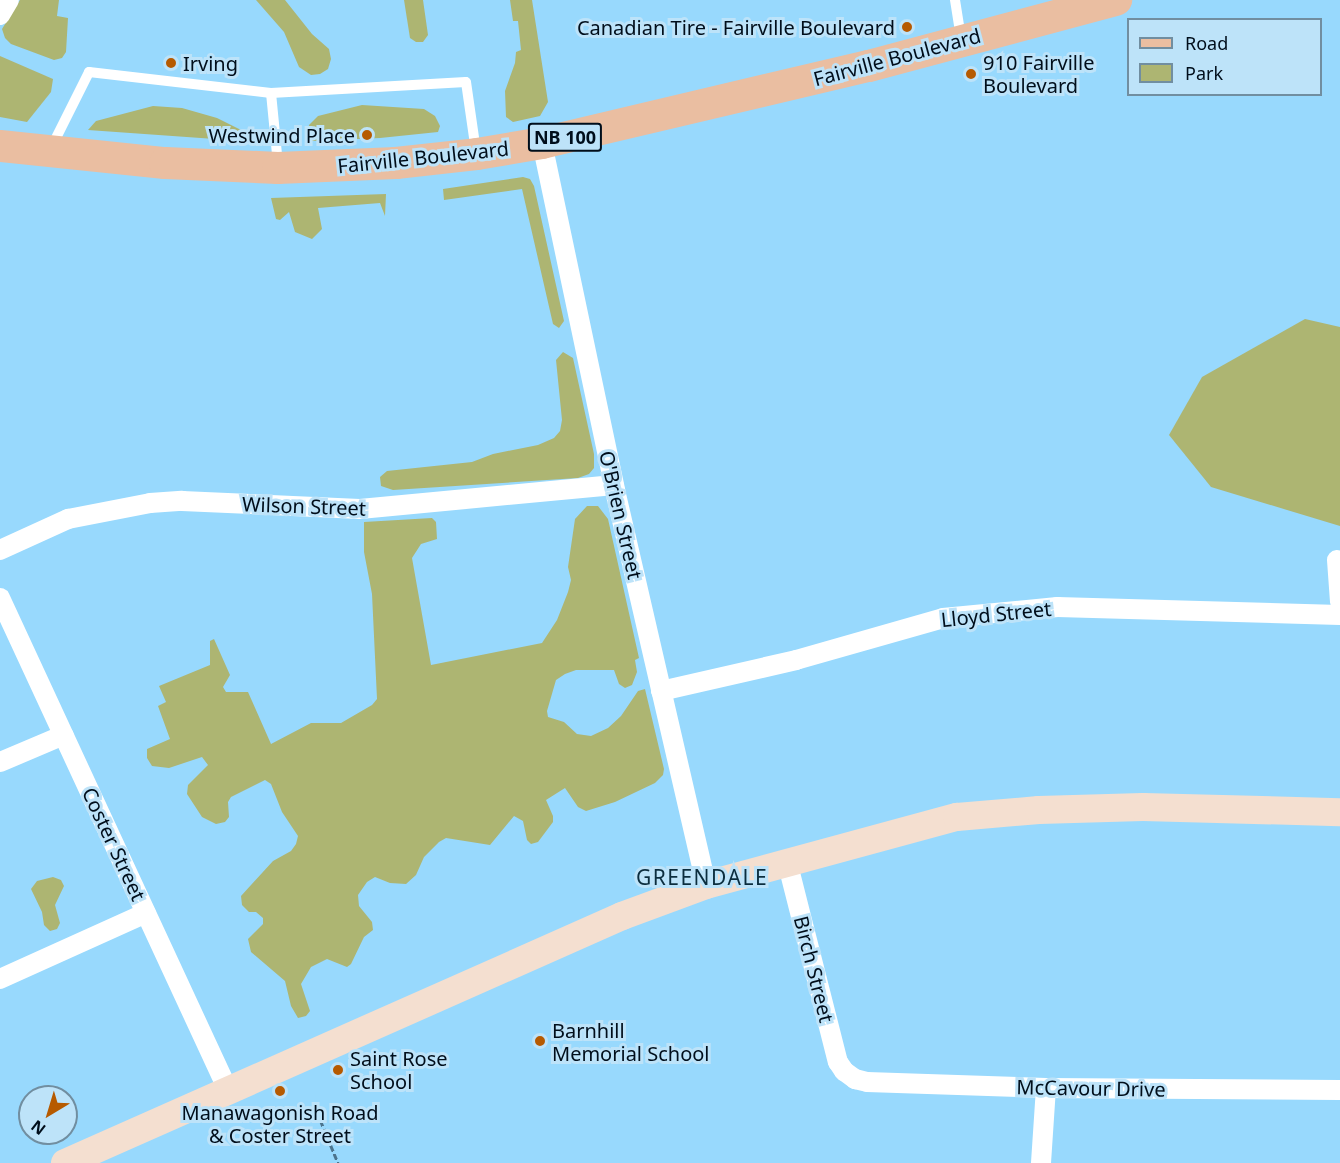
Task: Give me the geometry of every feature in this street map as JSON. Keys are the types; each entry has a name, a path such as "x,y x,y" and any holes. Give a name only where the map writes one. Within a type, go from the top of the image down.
{"main road":[{"name":"Fairville Boulevard","path":"0,146 165,163 278,168 365,166 477,154 542,143 858,69 962,41 1058,7 1116,0"},
{"path":"64,1163 622,916 706,885 788,865 957,818 1039,810 1143,807 1340,812"}],"street":[{"path":"0,15 9,0"},
{"name":"O'Brien Street","path":"542,143 615,485 706,885"},
{"name":"Wilson Street","path":"0,550 68,519 150,503 182,501 360,509 615,485"},
{"path":"1337,560 1340,602"},
{"name":"Coster Street","path":"0,598 228,1090"},
{"name":"Lloyd Street","path":"662,691 796,660 943,618 1057,607 1340,615"},
{"path":"0,762 63,735"},
{"name":"Birch Street","path":"788,865 834,1050 844,1071"},
{"path":"0,979 146,913"},
{"name":"McCavour Drive","path":"844,1071 855,1079 867,1082 1047,1088 1340,1090"},
{"path":"1041,1163 1047,1088"}],"lane":[{"path":"955,0 962,41"},
{"path":"49,152 89,72 271,93 465,82 477,154"},
{"path":"271,93 278,168"}],"path":[{"path":"317,1112 338,1163"}],"green space":[{"path":"20,0 59,0 57,16 68,18 66,52 62,58 54,60 11,44 5,38 2,29"},
{"path":"256,0 285,0 312,34 329,49 331,59 328,69 320,74 311,75 299,67 284,32"},
{"path":"404,0 423,0 428,35 423,42 416,42 410,38"},
{"path":"510,0 532,0 548,102 540,116 513,122 506,117 505,91 515,63 516,52 521,50 518,21 513,21"},
{"path":"0,56 53,79 51,92 27,122 0,117"},
{"path":"362,105 424,109 435,116 440,126 438,132 380,138 312,141 308,135 309,125 318,116"},
{"path":"153,106 182,108 217,118 241,130 243,141 88,130 96,121"},
{"path":"523,177 530,179 534,186 564,321 559,328 553,324 522,189 444,200 443,189"},
{"path":"386,194 385,216 380,203 318,208 322,229 312,239 295,232 289,212 280,220 276,219 271,198"},
{"path":"1305,319 1340,327 1340,526 1211,487 1169,435 1202,377"},
{"path":"563,352 573,358 594,454 594,468 589,474 578,478 393,490 381,486 380,477 387,471 472,462 493,454 538,445 554,438 560,431 562,420 556,360"},
{"path":"587,506 598,506 608,519 639,658 635,660 637,672 632,685 625,688 619,684 614,670 576,670 565,674 556,680 547,711 548,717 564,722 577,734 591,736 608,728 621,716 638,691 645,689 664,769 663,775 655,783 615,802 586,811 578,807 565,788 546,800 553,816 553,822 538,842 531,844 527,840 523,821 514,816 490,845 446,838 439,842 424,857 416,875 406,884 390,883 375,877 367,882 358,895 359,906 372,922 373,930 364,937 351,964 347,967 327,959 311,967 301,984 310,1011 306,1016 298,1018 291,1006 285,981 251,952 248,939 263,924 263,918 256,912 249,912 242,905 241,896 273,861 291,851 298,836 282,812 271,784 265,780 231,797 228,802 229,817 225,822 216,824 202,817 187,794 188,785 208,765 202,757 169,768 152,766 147,758 147,749 170,739 158,706 166,702 159,686 210,665 210,641 214,639 230,675 223,687 226,692 248,692 271,744 311,723 341,723 372,705 377,699 372,594 364,552 364,522 432,518 436,522 437,539 421,544 412,558 431,665 542,643 557,620 568,592 571,580 568,567 575,519"},
{"path":"53,877 61,880 64,886 55,905 60,923 57,929 50,931 44,925 42,912 31,889 37,881"}],"place":[{"name":"Canadian Tire - Fairville Boulevard","path":"907,27"},
{"name":"Irving","path":"171,63"},
{"name":"910 Fairville Boulevard","path":"971,74"},
{"name":"Westwind Place","path":"367,135"},
{"name":"Barnhill Memorial School","path":"540,1041"},
{"name":"Saint Rose School","path":"338,1070"},
{"name":"Manawagonish Road & Coster Street","path":"280,1091"}],"district":[{"name":"GREENDALE","path":"702,877"}]}
